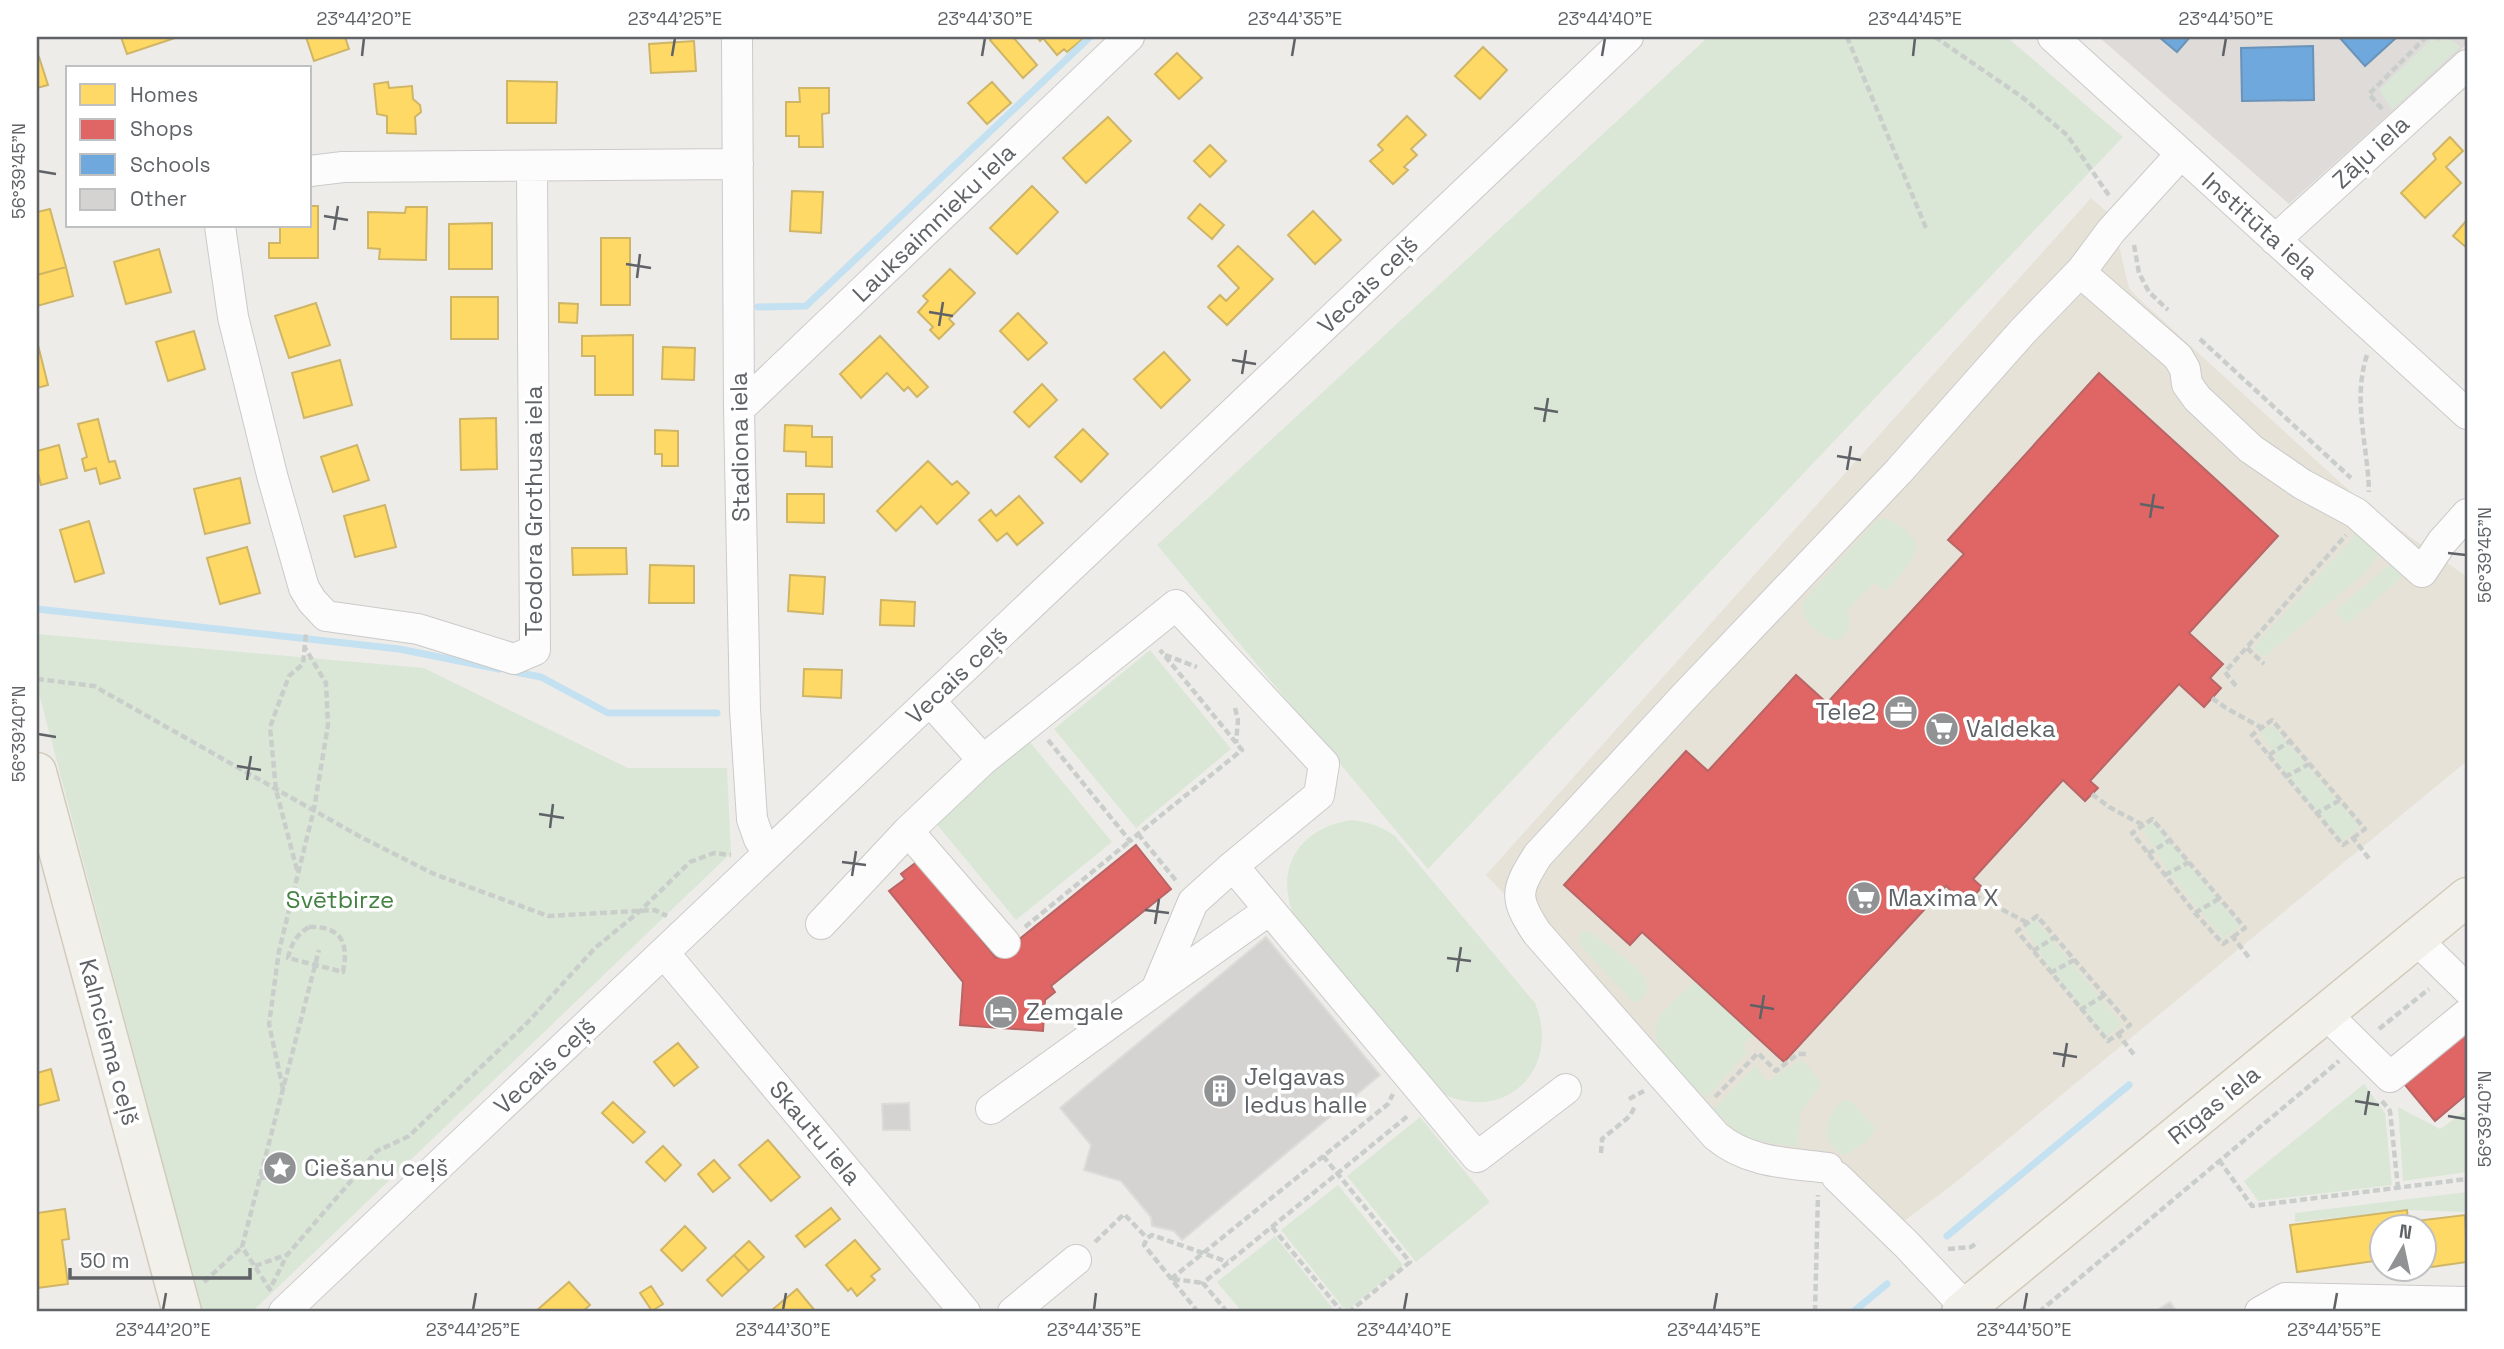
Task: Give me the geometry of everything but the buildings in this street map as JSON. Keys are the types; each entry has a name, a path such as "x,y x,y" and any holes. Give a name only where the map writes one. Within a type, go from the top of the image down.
{"main road":[{"name":"Kalnciema ceļš","path":"37,772 191,1299"},
{"name":"Rīgas iela","path":"1966,1311 2467,897"}],"street":[{"name":"Stadiona iela","path":"737,37 739,408 745,710 752,819 765,855"},
{"name":"Lauksaimnieku iela","path":"739,408 1129,37"},
{"name":"Vecais ceļš","path":"276,1301 664,953 1628,37"},
{"name":"Institūta iela","path":"2053,37 2467,414"},
{"name":"Zāļu iela","path":"2276,240 2467,65"},
{"path":"1966,1311 1907,1245 1828,1170 1757,1159 1742,1153 1716,1136 1536,933 1524,913 1520,898 1521,881 1538,855 1899,471 2022,331 2080,272 2123,217 2181,153"},
{"path":"312,172 343,167 738,164"},
{"name":"Teodora Grothusa iela","path":"220,228 233,317 272,475 304,588 312,601 326,616 418,629 514,659 535,650 532,167"},
{"path":"2080,272 2178,357 2185,369 2187,384 2197,398 2251,449 2302,484 2356,513 2422,572 2442,542 2467,514"},
{"path":"821,924 908,831 983,760 1176,605 1324,764 1319,795 1194,902 1156,990"},
{"path":"930,701 983,760"},
{"path":"908,831 1005,943"},
{"path":"1233,866 1477,1157 1566,1089"},
{"path":"991,1109 1268,911"},
{"path":"2416,939 2458,980"},
{"name":"Skautu iela","path":"664,953 965,1312"},
{"path":"2325,1013 2390,1077 2467,1014"},
{"path":"1013,1312 1076,1260"},
{"path":"2260,1312 2285,1298 2467,1302"}],"path":[{"path":"1847,37 1926,228"},
{"path":"1935,37 2022,97 2067,135 2123,217 2136,251 2139,273 2149,292 2169,311"},
{"path":"2369,94 2426,37"},
{"path":"2363,490 2369,501 2369,467 2360,402 2361,372 2377,332"},
{"path":"2199,338 2355,482"},
{"path":"2236,686 2225,672 2354,526"},
{"path":"298,871 276,790 270,727 289,676 303,664 306,628"},
{"path":"1005,943 1242,750 1144,630"},
{"path":"283,1089 269,1024 279,951 314,808 328,725 326,683 305,648"},
{"path":"2247,648 2264,664"},
{"path":"1164,655 1196,666 1204,672"},
{"path":"37,679 94,685 276,790 434,874 548,916 640,911"},
{"path":"2212,698 2262,728"},
{"path":"1234,705 1238,720 1236,743"},
{"path":"2272,720 2290,741 2365,829 2343,845 2252,735 2272,720"},
{"path":"1032,721 1130,841"},
{"path":"2269,755 2290,741"},
{"path":"2285,777 2309,764"},
{"path":"2092,794 2143,825"},
{"path":"2315,814 2340,800"},
{"path":"2152,818 2170,840 2245,928 2223,944 2132,833 2152,818"},
{"path":"1139,834 1194,902"},
{"path":"2353,838 2371,861"},
{"path":"2148,854 2170,840"},
{"path":"276,1301 287,1255 377,1151 409,1136 528,1022 595,948 640,911 690,862 714,853 765,855"},
{"path":"2165,875 2189,862"},
{"path":"1975,895 2028,923"},
{"path":"2195,912 2220,898"},
{"path":"2037,916 2055,937 2130,1025 2108,1041 2017,931 2037,916"},
{"path":"279,951 288,958 342,972 344,948 341,938 332,930 309,927 291,944 288,958"},
{"path":"2034,951 2055,937"},
{"path":"2233,937 2251,960"},
{"path":"191,1299 242,1247 319,950"},
{"path":"2050,973 2074,960"},
{"path":"2039,1312 2358,1045 2458,980"},
{"path":"2080,1010 2105,995"},
{"path":"2118,1034 2135,1056"},
{"path":"1698,1115 1758,1053 1776,1071 1798,1054 1808,1054"},
{"path":"1171,1279 1388,1104 1393,1094 1391,1081 1381,1066 1393,1058"},
{"path":"2396,1072 2375,1093 2390,1111 2398,1188"},
{"path":"1203,1283 1428,1099"},
{"path":"1601,1153 1602,1139 1630,1116 1635,1106"},
{"path":"1323,1156 1410,1262 1349,1312"},
{"path":"2219,1160 2252,1206 2467,1179"},
{"path":"1815,1312 1828,1170"},
{"path":"260,1178 278,1176"},
{"path":"1076,1260 1124,1214 1147,1238"},
{"path":"1272,1227 1342,1312"},
{"path":"1198,1312 1144,1245 1147,1238 1152,1235 1228,1262"},
{"path":"1940,1249 1972,1247 1978,1242"},
{"path":"242,1247 276,1301"},
{"path":"254,1266 287,1255"},
{"path":"1171,1279 1203,1283 1227,1312"}],"shaded area":[{"path":"2099,37 2467,37 2467,44 2289,204"},
{"path":"2091,198 2126,228 2119,246 2129,288 2138,298 2364,504 2467,577 2467,761 1951,1186 1892,1230 1837,1177 1757,1159 1486,875"}],"green space":[{"path":"1708,37 2007,37 2123,137 1428,869 1157,545"},
{"path":"2444,37 2460,47 2392,110 2379,90 2433,38 2438,43"},
{"path":"1883,518 1893,521 1916,542 1913,556 1885,591 1874,583 1847,610 1849,629 1835,641 1806,619 1803,613 1805,599 1875,522"},
{"path":"2356,534 2378,552 2364,574 2264,657 2253,648"},
{"path":"2395,560 2402,573 2401,578 2347,624 2336,612 2337,609"},
{"name":"Svētbirze","path":"37,634 424,668 628,768 727,768 731,853 252,1312 202,1312 37,686"},
{"path":"1150,650 1231,749 1136,828 1054,729"},
{"path":"2273,726 2360,827 2343,841 2286,775 2260,731"},
{"path":"1030,742 1112,842 1016,920 934,821"},
{"path":"1351,820 1374,825 1395,836 1535,1003 1541,1027 1541,1048 1535,1068 1523,1084 1507,1095 1488,1101 1466,1101 1443,1094 1296,921 1287,885 1294,855 1303,843 1316,833"},
{"path":"2153,821 2240,926 2223,939 2168,871 2142,829"},
{"path":"2035,919 2122,1024 2106,1037 2050,969 2024,927"},
{"path":"1583,931 1591,932 1644,977 1647,987 1639,1002 1632,1001 1580,945 1578,936"},
{"path":"1695,981 1753,1034 1743,1046 1747,1053 1706,1098 1663,1053 1655,1032 1657,1022 1664,1011"},
{"path":"1801,1060 1821,1084 1800,1114 1798,1147 1743,1139 1713,1109 1755,1066 1767,1081"},
{"path":"2364,1084 2385,1113 2392,1185 2258,1201 2244,1181"},
{"path":"1845,1100 1851,1101 1874,1126 1875,1131 1867,1141 1846,1155 1830,1145 1826,1129 1832,1113"},
{"path":"2398,1107 2440,1129 2467,1110 2467,1172 2403,1181"},
{"path":"1420,1117 1490,1202 1416,1262 1347,1176"},
{"path":"1338,1185 1403,1265 1346,1311 1281,1230"},
{"path":"2467,1192 2467,1215 2464,1212 2409,1210 2368,1212 2368,1214 2295,1222 2295,1213"},
{"path":"1275,1236 1336,1312 1242,1312 1217,1282"}],"waterway":[{"path":"758,307 806,306 1090,37"},
{"path":"37,609 399,649 499,669"},
{"path":"510,671 541,677 608,713 717,713"},
{"path":"1947,1236 2129,1085"},
{"path":"1853,1312 1887,1284"}],"place":[{"name":"Tele2","path":"1901,712"},
{"name":"Valdeka","path":"1942,729"},
{"name":"Maxima X","path":"1864,898"},
{"name":"Zemgale","path":"1001,1012"},
{"name":"Jelgavas ledus halle","path":"1220,1091"},
{"name":"Ciešanu ceļš","path":"280,1168"}]}
